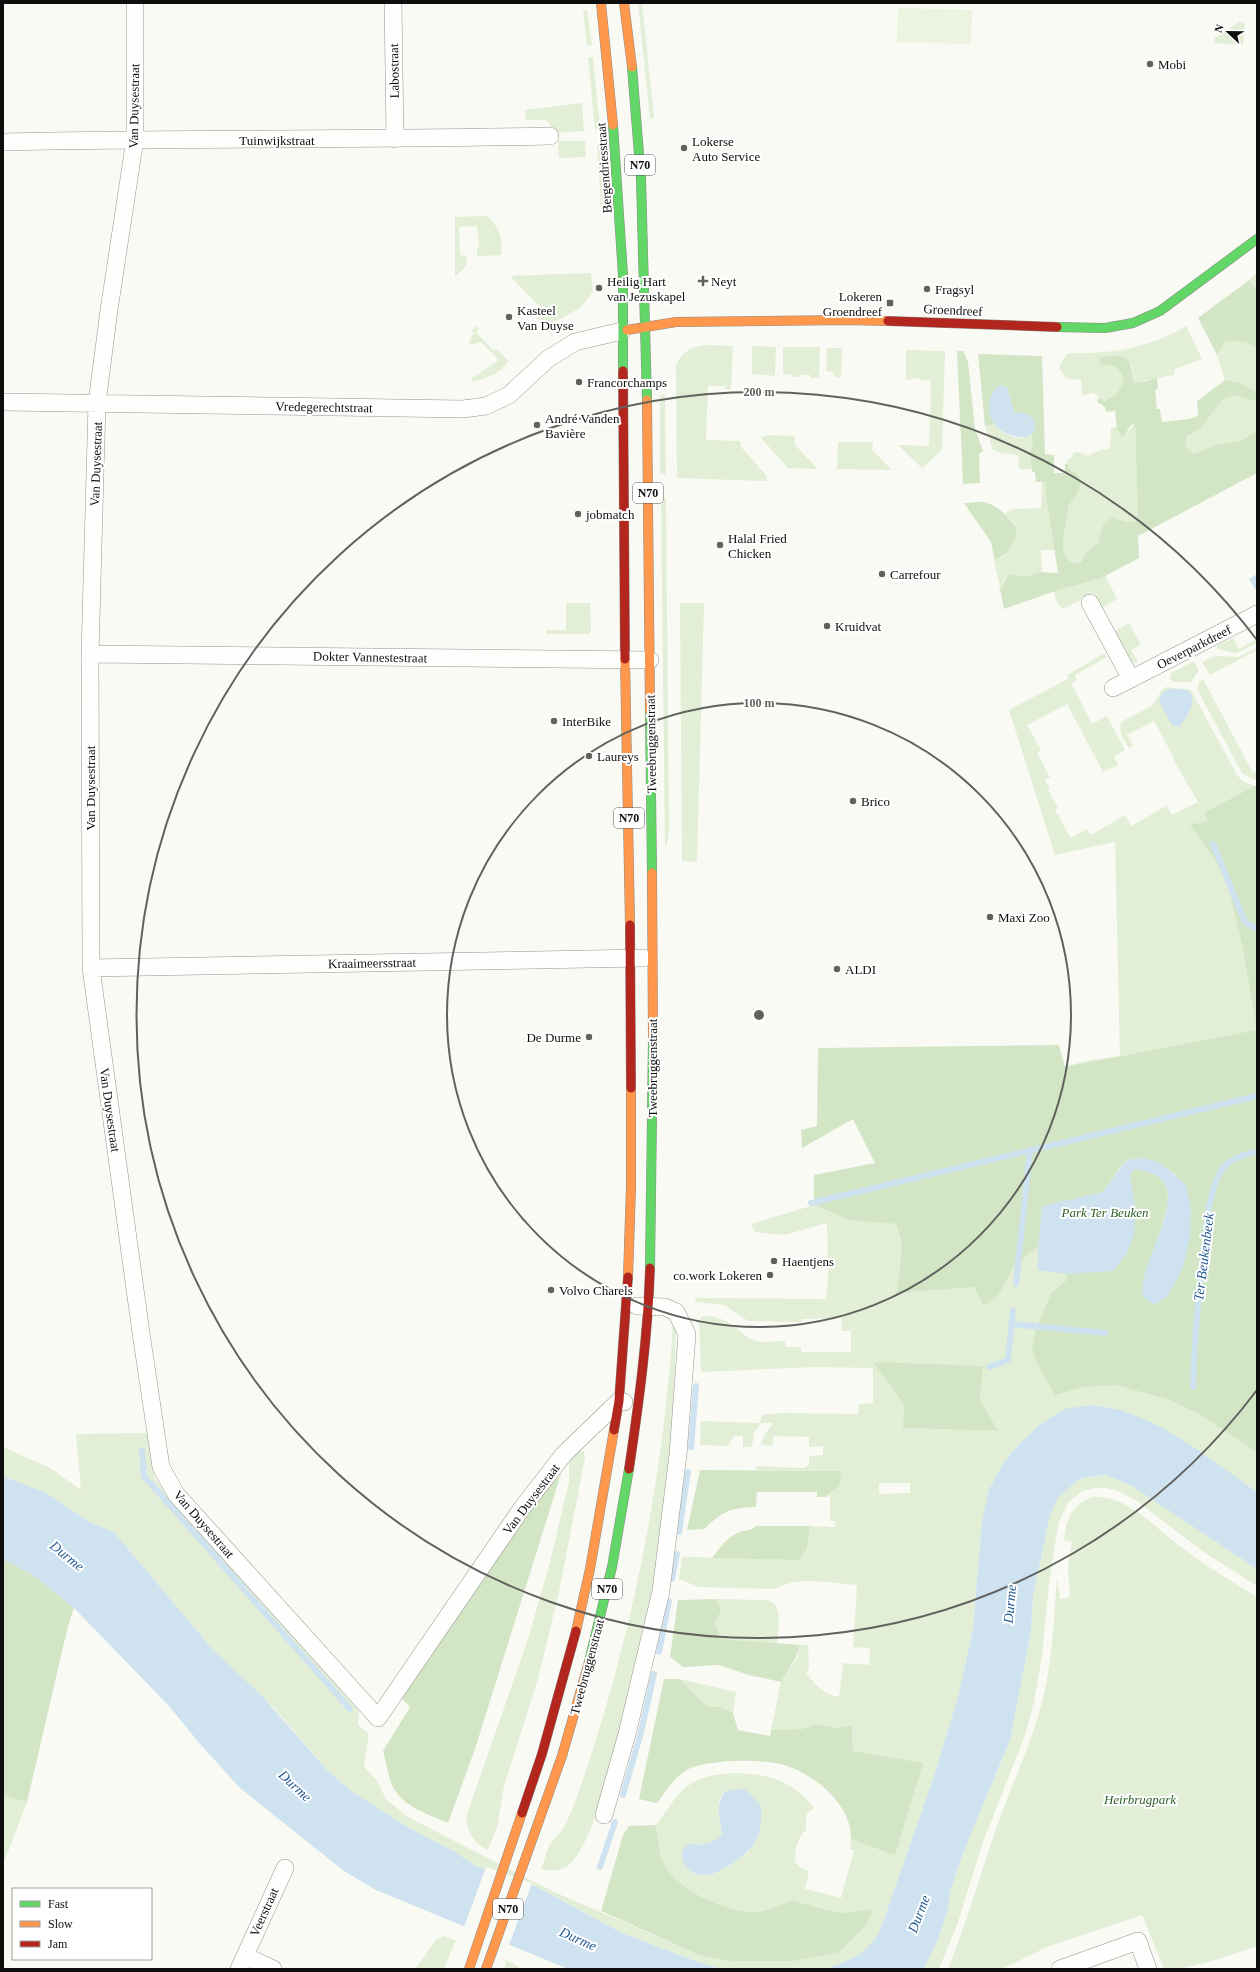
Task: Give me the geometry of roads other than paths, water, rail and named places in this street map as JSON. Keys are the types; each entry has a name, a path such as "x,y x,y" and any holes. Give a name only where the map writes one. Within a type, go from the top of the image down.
{"main road":[{"name":"Bergendriesstraat","path":"601,3 612,96 620,205 623,275 622,332"},
{"name":"N70","path":"624,3 634,86 641,179 646,327"},
{"name":"Groendreef","path":"622,332 676,322 874,320 1052,327 1119,326 1147,318 1160,311 1257,239"},
{"name":"Tweebruggenstraat","path":"486,1969 562,1756 589,1663 612,1567 639,1402 649,1306 652,1176 653,958 646,327"},
{"name":"Tweebruggenstraat","path":"469,1969 542,1754 569,1660 592,1561 619,1402 627,1305 631,1187 629,806 625,660 624,390 622,332"}],"street":[{"name":"Van Duysestraat","path":"135,3 135,139 109,310 97,403 90,654 91,968 161,1467 176,1494 378,1718 522,1508 564,1454 619,1402"},
{"name":"Labostraat","path":"393,3 395,139"},
{"name":"Tuinwijkstraat","path":"3,142 135,139 395,139 550,136"},
{"name":"Vredegerechtstraat","path":"3,402 463,409 486,406 509,395 548,359 575,342 622,332"},
{"path":"1090,602 1131,679"},
{"name":"Oeverparkdreef","path":"1113,688 1257,614"},
{"name":"Dokter Vannestestraat","path":"90,654 650,660"},
{"name":"Kraaimeersstraat","path":"91,968 653,958"},
{"path":"604,1815 627,1734 661,1591 678,1455 687,1334 676,1312 665,1307 627,1305"},
{"path":"619,1402 639,1402"},
{"name":"Veerstraat","path":"273,1969 242,1962 274,1889 285,1868"},
{"path":"1060,1969 1138,1941 1148,1969"}],"water":[{"path":"1003,385 1008,389 1014,412 1025,413 1035,420 1035,431 1028,437 1017,437 1007,434 999,429 993,422 990,415 989,406 991,396 997,387"},
{"path":"1257,574 1257,588 1255,589 1249,579"},
{"path":"1169,689 1186,690 1191,694 1192,704 1185,720 1179,727 1172,725 1159,701 1162,693"},
{"path":"1145,1158 1162,1164 1186,1185 1191,1209 1190,1237 1183,1268 1168,1296 1154,1305 1142,1296 1143,1279 1167,1209 1167,1189 1159,1177 1154,1174 1135,1169 1130,1174 1135,1211 1134,1230 1126,1254 1113,1271 1067,1274 1038,1270 1038,1246 1042,1206 1103,1192 1121,1167 1128,1160"},
{"name":"Durme","path":"1093,1405 1129,1413 1180,1438 1257,1492 1257,1569 1132,1486 1104,1475 1078,1480 1058,1498 1050,1515 1033,1596 1031,1632 1010,1740 963,1853 950,1892 948,1908 939,1937 924,1969 826,1969 857,1956 869,1946 880,1931 933,1779 958,1697 973,1629 982,1520 989,1489 1004,1462 1022,1441 1041,1424 1064,1409"},
{"name":"Durme","path":"3,1476 46,1493 89,1522 114,1532 213,1650 262,1696 328,1771 351,1791 406,1826 455,1852 474,1865 537,1887 622,1933 695,1961 722,1969 568,1969 376,1890 344,1871 240,1788 200,1744 169,1706 74,1608 36,1577 3,1559"},
{"path":"736,1789 746,1790 761,1806 761,1825 756,1841 746,1854 721,1870 704,1875 692,1872 682,1860 683,1849 687,1844 697,1845 711,1842 722,1833 719,1816 720,1801 726,1791"}],"waterway":[{"path":"1213,844 1245,922 1257,929"},
{"path":"811,1203 1257,1096"},
{"path":"1016,1284 1030,1150"},
{"name":"Ter Beukenbeek","path":"1193,1387 1199,1290 1210,1201 1222,1169 1238,1158 1257,1152"},
{"path":"989,1367 1008,1360 1013,1311"},
{"path":"1012,1324 1105,1333"},
{"path":"691,1447 696,1386"},
{"path":"142,1451 144,1476 350,1709"},
{"path":"679,1532 688,1472"},
{"path":"672,1579 677,1554"},
{"path":"659,1652 669,1601"},
{"path":"623,1795 640,1736 654,1674"},
{"path":"600,1867 615,1822"}],"place":[{"name":"Mobi","path":"1150,64"},
{"name":"Lokerse Auto Service","path":"684,148"},
{"name":"Neyt","path":"703,281"},
{"name":"Heilig Hart van Jezuskapel","path":"599,288"},
{"name":"Fragsyl","path":"927,289"},
{"name":"Lokeren Groendreef","path":"890,303"},
{"name":"Kasteel Van Duyse","path":"509,317"},
{"name":"Francorchamps","path":"579,382"},
{"name":"André Vanden Bavière","path":"537,425"},
{"name":"jobmatch","path":"578,514"},
{"name":"Halal Fried Chicken","path":"720,545"},
{"name":"Carrefour","path":"882,574"},
{"name":"Kruidvat","path":"827,626"},
{"name":"InterBike","path":"554,721"},
{"name":"Laureys","path":"589,756"},
{"name":"Brico","path":"853,801"},
{"name":"Maxi Zoo","path":"990,917"},
{"name":"ALDI","path":"837,969"},
{"name":"De Durme","path":"589,1037"},
{"name":"Haentjens","path":"774,1261"},
{"name":"co.work Lokeren","path":"770,1275"},
{"name":"Volvo Charels","path":"551,1290"}],"park label":[{"name":"Park Ter Beuken","path":"1105,1212"},
{"name":"Heirbrugpark","path":"1140,1799"}]}
